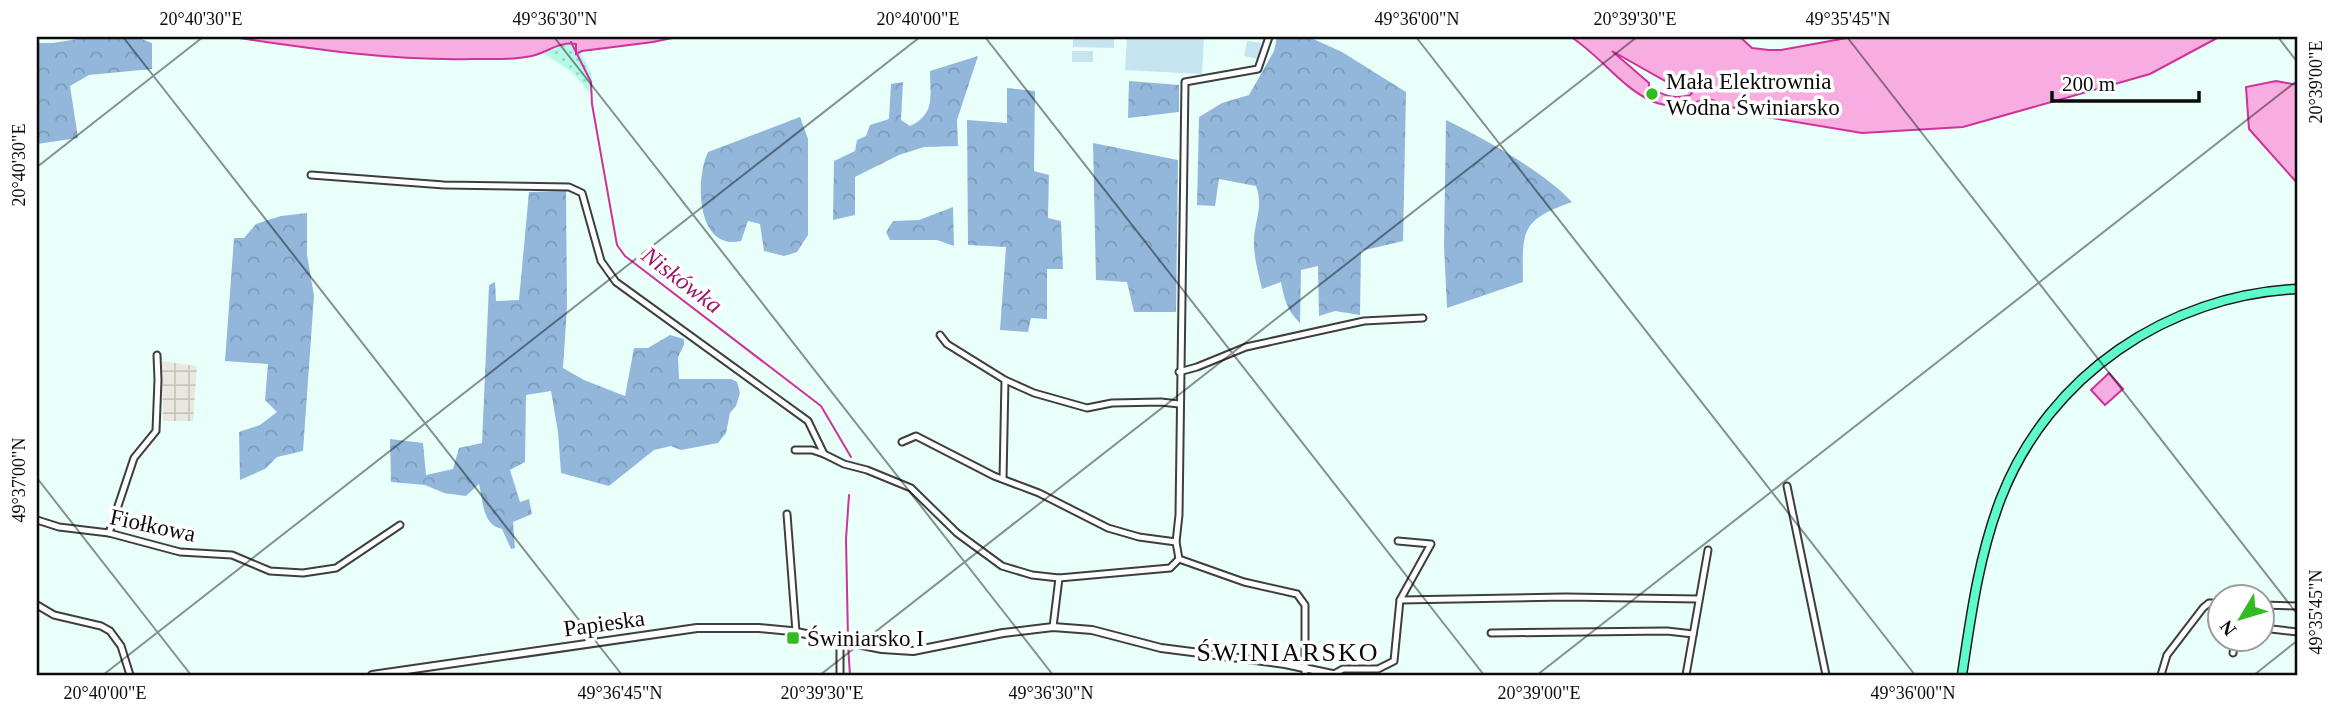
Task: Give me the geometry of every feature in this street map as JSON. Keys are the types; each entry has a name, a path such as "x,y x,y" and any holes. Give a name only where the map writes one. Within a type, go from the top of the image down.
{"main road":[{"path":"1962,675 1976,587 2001,498 2022,454 2055,407 2077,383 2111,354 2163,322 2207,304 2239,296 2298,289"}],"street":[{"path":"1179,559 1176,542 1179,515 1185,82 1258,69 1269,37"},
{"path":"311,175 433,184 569,187 582,193 601,261 616,282 807,421 824,454"},
{"path":"1179,372 1207,364 1246,346 1364,321 1423,318"},
{"path":"940,335 947,344 1004,380 1034,393 1087,408 1120,403 1179,404"},
{"path":"109,533 134,458 156,431 157,355"},
{"path":"1003,479 1004,380"},
{"path":"902,442 916,436 1108,527 1139,537 1176,542"},
{"path":"795,450 812,450 911,488 957,533 1002,566 1032,575 1059,578 1170,568 1179,559"},
{"path":"1787,486 1826,675"},
{"path":"787,514 796,632"},
{"name":"Fiołkowa","path":"37,520 59,527 109,533 180,552 232,555 270,571 303,573 336,568 400,525"},
{"path":"1336,675 1343,669 1378,669 1394,661 1400,600 1432,544 1398,541"},
{"path":"1686,675 1708,550"},
{"path":"1179,559 1244,582 1297,594 1306,606 1306,671"},
{"path":"1053,627 1059,578"},
{"path":"1400,600 1565,597 1699,599"},
{"path":"37,605 54,615 101,626 110,631 121,646 130,675"},
{"path":"2276,605 2298,606"},
{"path":"2161,675 2167,654 2206,606"},
{"name":"Papieska","path":"372,675 690,629 738,628 796,632 913,651 1003,633 1053,627 1093,630 1161,648 1336,675"},
{"path":"2276,630 2298,632"},
{"path":"1491,633 1667,631 1693,634"},
{"path":"840,675 841,641"}],"shaded area":[{"path":"232,37 677,37 576,54 576,44 569,44 533,56 513,59 443,59 322,50"},
{"path":"1073,37 1114,37 1114,48 1073,47"},
{"path":"1127,37 1204,37 1202,74 1125,70"},
{"path":"1571,37 1740,37 1752,48 1781,50 1852,37 2219,37 2150,74 1963,127 1862,133 1754,115 1707,98 1685,105 1666,105 1649,100 1617,77","holes":["1612,51 1692,93 1673,97 1654,90"]},
{"path":"1247,41 1261,43 1258,59 1244,56"},
{"path":"1072,51 1093,51 1093,62 1072,62"},
{"path":"2276,81 2298,85 2298,184 2249,129 2246,87"},
{"path":"162,361 197,366 193,421 163,421"},
{"path":"2109,373 2123,389 2105,405 2091,390"}],"green space":[{"path":"90,37 136,37 152,43 152,69 89,75 70,86 78,138 37,144 37,43"},
{"path":"1277,37 1311,38 1342,52 1406,92 1403,241 1361,251 1360,315 1335,311 1319,316 1318,266 1301,270 1300,323 1287,304 1281,282 1262,289 1254,250 1259,205 1256,186 1219,179 1215,206 1197,205 1199,117 1222,103 1249,95 1274,51"},
{"path":"978,56 957,120 958,146 924,147 899,155 855,177 855,215 833,220 834,161 855,151 857,140 866,136 870,125 889,119 891,84 903,82 901,120 910,126 928,110 931,96 930,71"},
{"path":"1129,81 1179,85 1179,112 1128,118"},
{"path":"1007,88 1035,91 1034,171 1049,175 1048,218 1061,221 1063,269 1047,269 1047,319 1031,318 1028,332 1000,330 1006,247 968,245 967,120 1007,123"},
{"path":"800,117 808,139 808,235 797,252 784,256 764,251 760,224 748,221 741,241 726,241 715,235 707,224 701,195 701,179 708,152"},
{"path":"1446,120 1530,168 1572,202 1543,215 1528,229 1523,250 1523,282 1447,308 1444,246"},
{"path":"1093,143 1178,160 1176,312 1134,312 1127,282 1096,280"},
{"path":"566,191 567,307 563,368 584,380 625,396 634,348 648,348 670,335 684,339 678,357 679,379 731,379 737,382 740,393 736,406 730,413 726,433 718,443 681,450 671,446 654,450 609,486 561,473 551,391 526,395 525,462 510,470 520,502 529,499 532,514 513,522 515,548 511,549 502,529 495,527 487,517 479,484 466,496 444,493 425,485 391,482 390,439 423,443 426,475 453,469 459,448 482,443 489,285 495,282 496,301 519,300 529,192"},
{"path":"953,207 954,246 937,240 890,240 886,232 893,221 919,220"},
{"path":"307,213 307,255 314,296 303,451 277,457 265,469 240,480 239,432 260,425 277,412 265,400 268,364 225,361 234,238 244,238 256,224 281,216"}],"sand":[{"path":"564,42 576,44 576,54 580,52 586,62 592,77 591,94 571,71 544,54 553,46"}],"waterway":[{"name":"Niskówka","path":"571,42 591,82 592,104 617,245 625,256 821,406 851,457"},
{"name":"Niskówka","path":"848,639 846,539 849,495"},
{"name":"Niskówka","path":"848,645 850,675"}],"place":[{"name":"Mała Elektrownia Wodna Świniarsko","path":"1652,94"},
{"name":"Świniarsko I","path":"793,638"}],"district":[{"name":"ŚWINIARSKO","path":"1288,652"}]}
